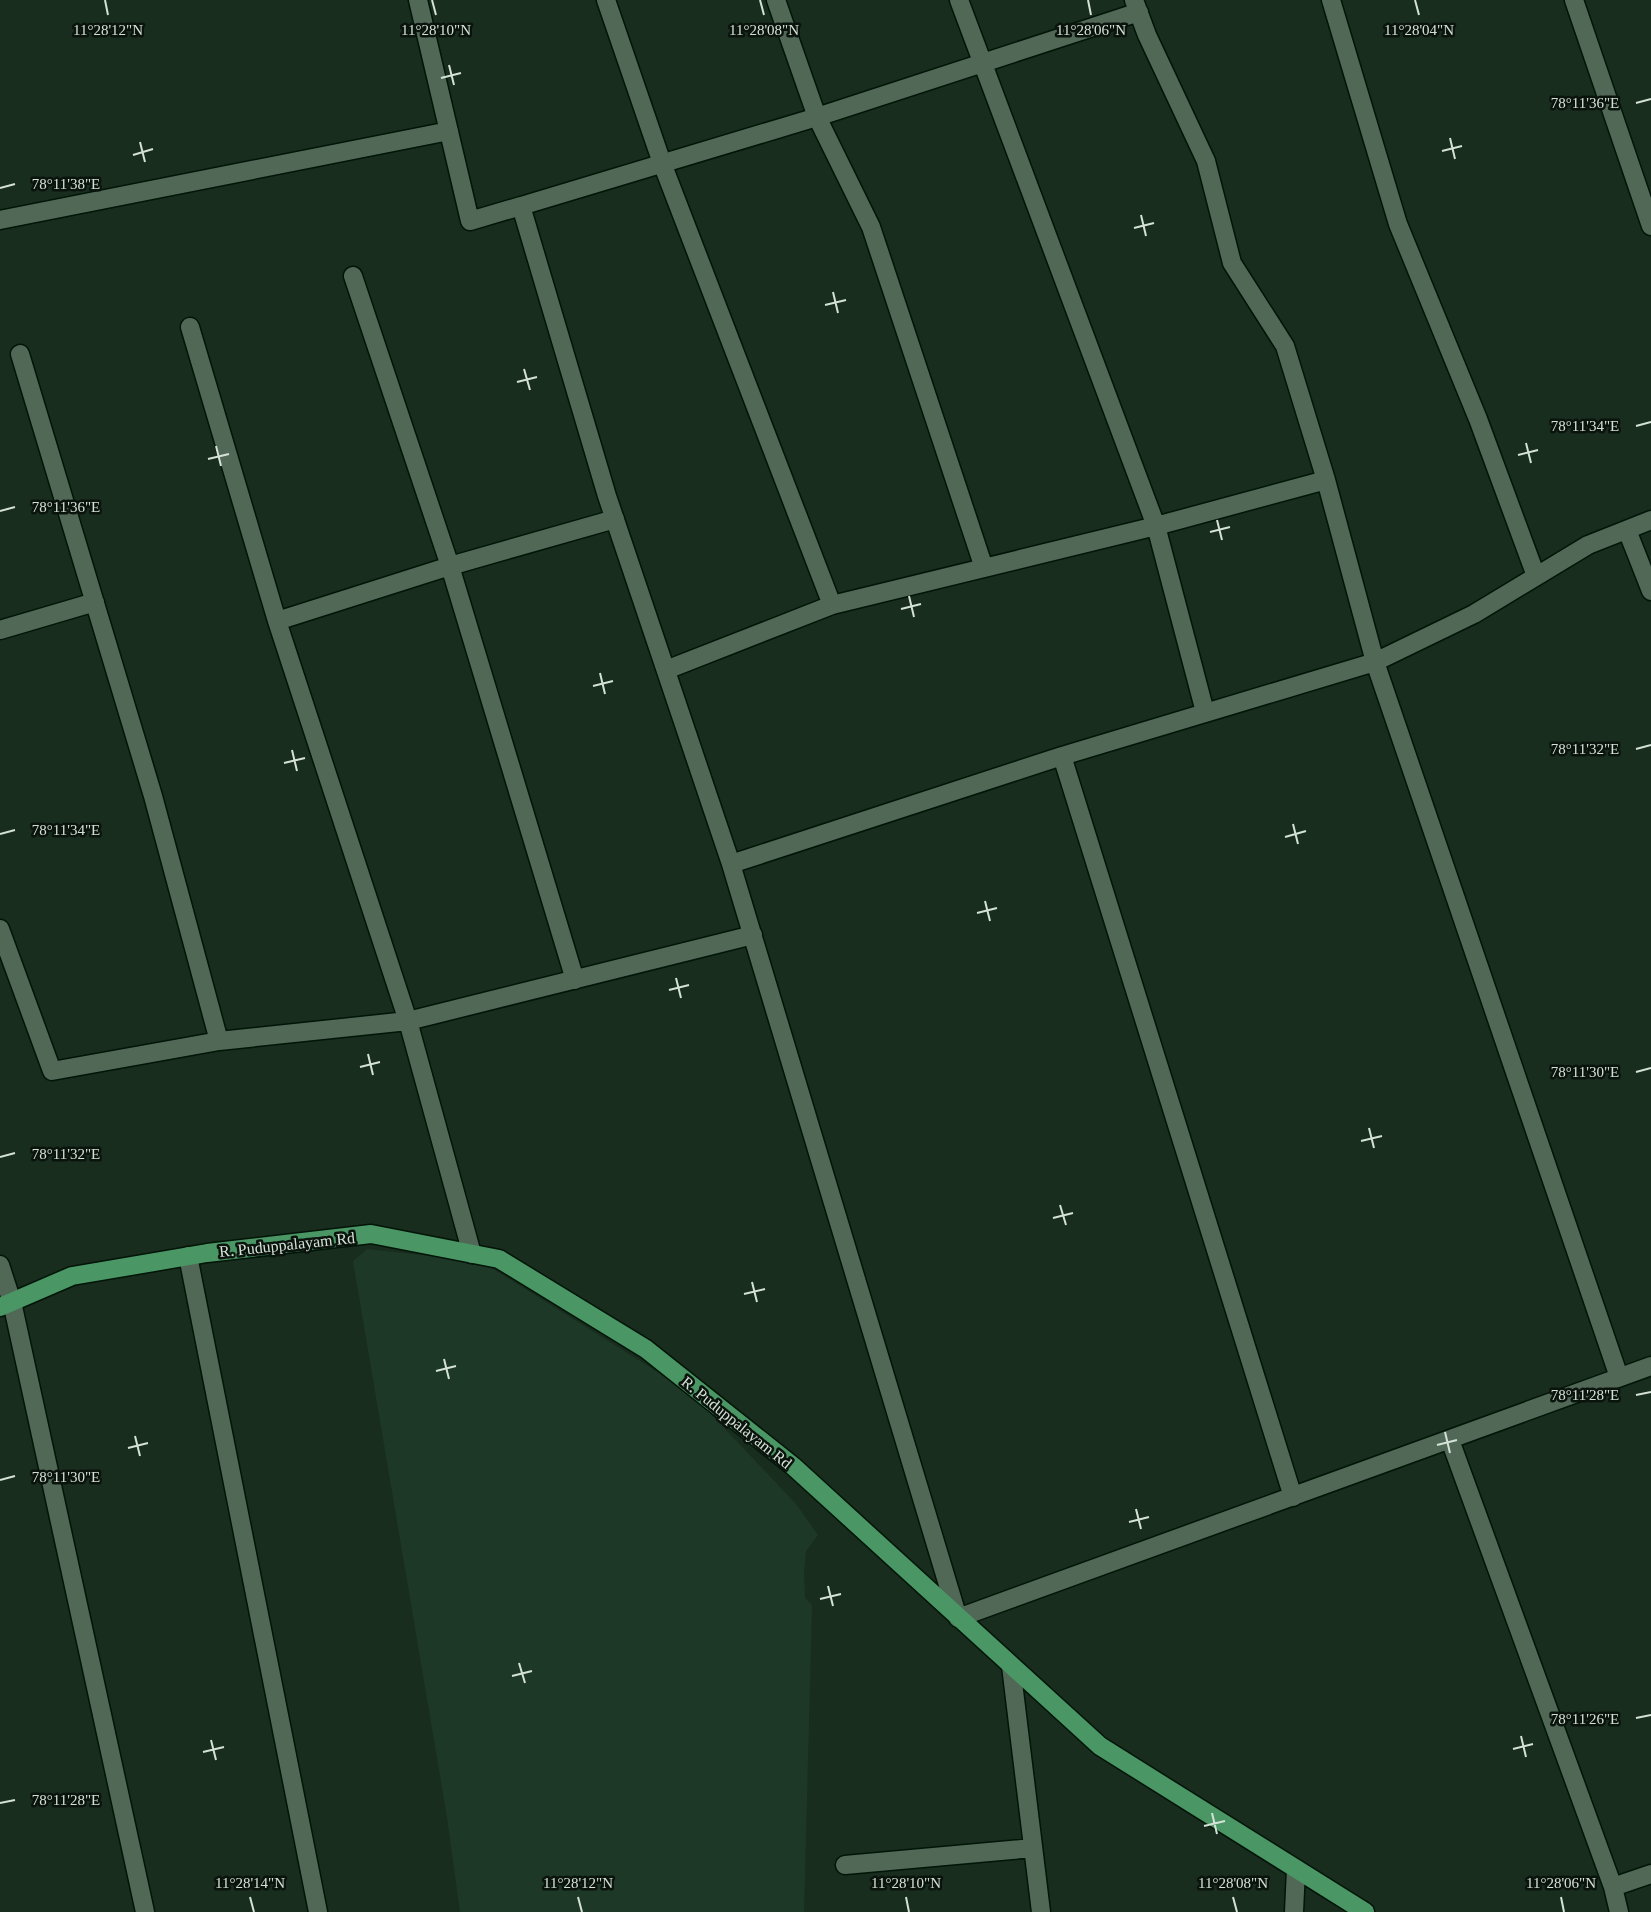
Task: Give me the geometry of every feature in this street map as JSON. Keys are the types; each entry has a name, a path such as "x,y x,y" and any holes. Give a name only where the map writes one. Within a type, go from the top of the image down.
{"main road":[{"name":"R. Puduppalayam Rd","path":"6,1304 72,1276 207,1253 371,1234 499,1260 646,1348 793,1466 1100,1746 1365,1912"}],"street":[{"path":"418,0 470,221 817,117 983,63 1136,6 1147,35 1206,161 1232,263 1285,346 1326,480 1375,662 1619,1377"},
{"path":"606,0 662,163 832,605"},
{"path":"776,0 817,117 871,227 984,568"},
{"path":"959,0 1156,526 1205,712"},
{"path":"1330,0 1398,224 1478,419 1536,576"},
{"path":"1574,0 1651,226"},
{"path":"0,220 449,131"},
{"path":"520,206 615,519 731,864 958,1618 1651,1366"},
{"path":"353,276 450,566 575,980"},
{"path":"190,327 277,621 408,1021 472,1254"},
{"path":"20,354 153,796 219,1041"},
{"path":"666,670 832,605 1156,526 1326,480"},
{"path":"277,621 450,566 615,519"},
{"path":"731,864 1062,756 1375,662 1474,614 1588,545 1651,520"},
{"path":"1627,530 1651,591"},
{"path":"0,630 94,602"},
{"path":"1062,756 1293,1497"},
{"path":"0,929 52,1071 219,1041 408,1021 753,935"},
{"path":"188,1256 318,1912"},
{"path":"0,1265 6,1304 145,1912"},
{"path":"1450,1440 1613,1887 1619,1912"},
{"path":"1011,1666 1041,1912"},
{"path":"845,1865 1033,1848"},
{"path":"1294,1912 1296,1869"},
{"path":"1613,1887 1651,1874"}],"shaded area":[{"path":"367,1249 449,1258 490,1267 691,1393 796,1504 818,1535 806,1551 804,1572 805,1598 812,1605 804,1912 460,1912 447,1817 353,1261"}]}
